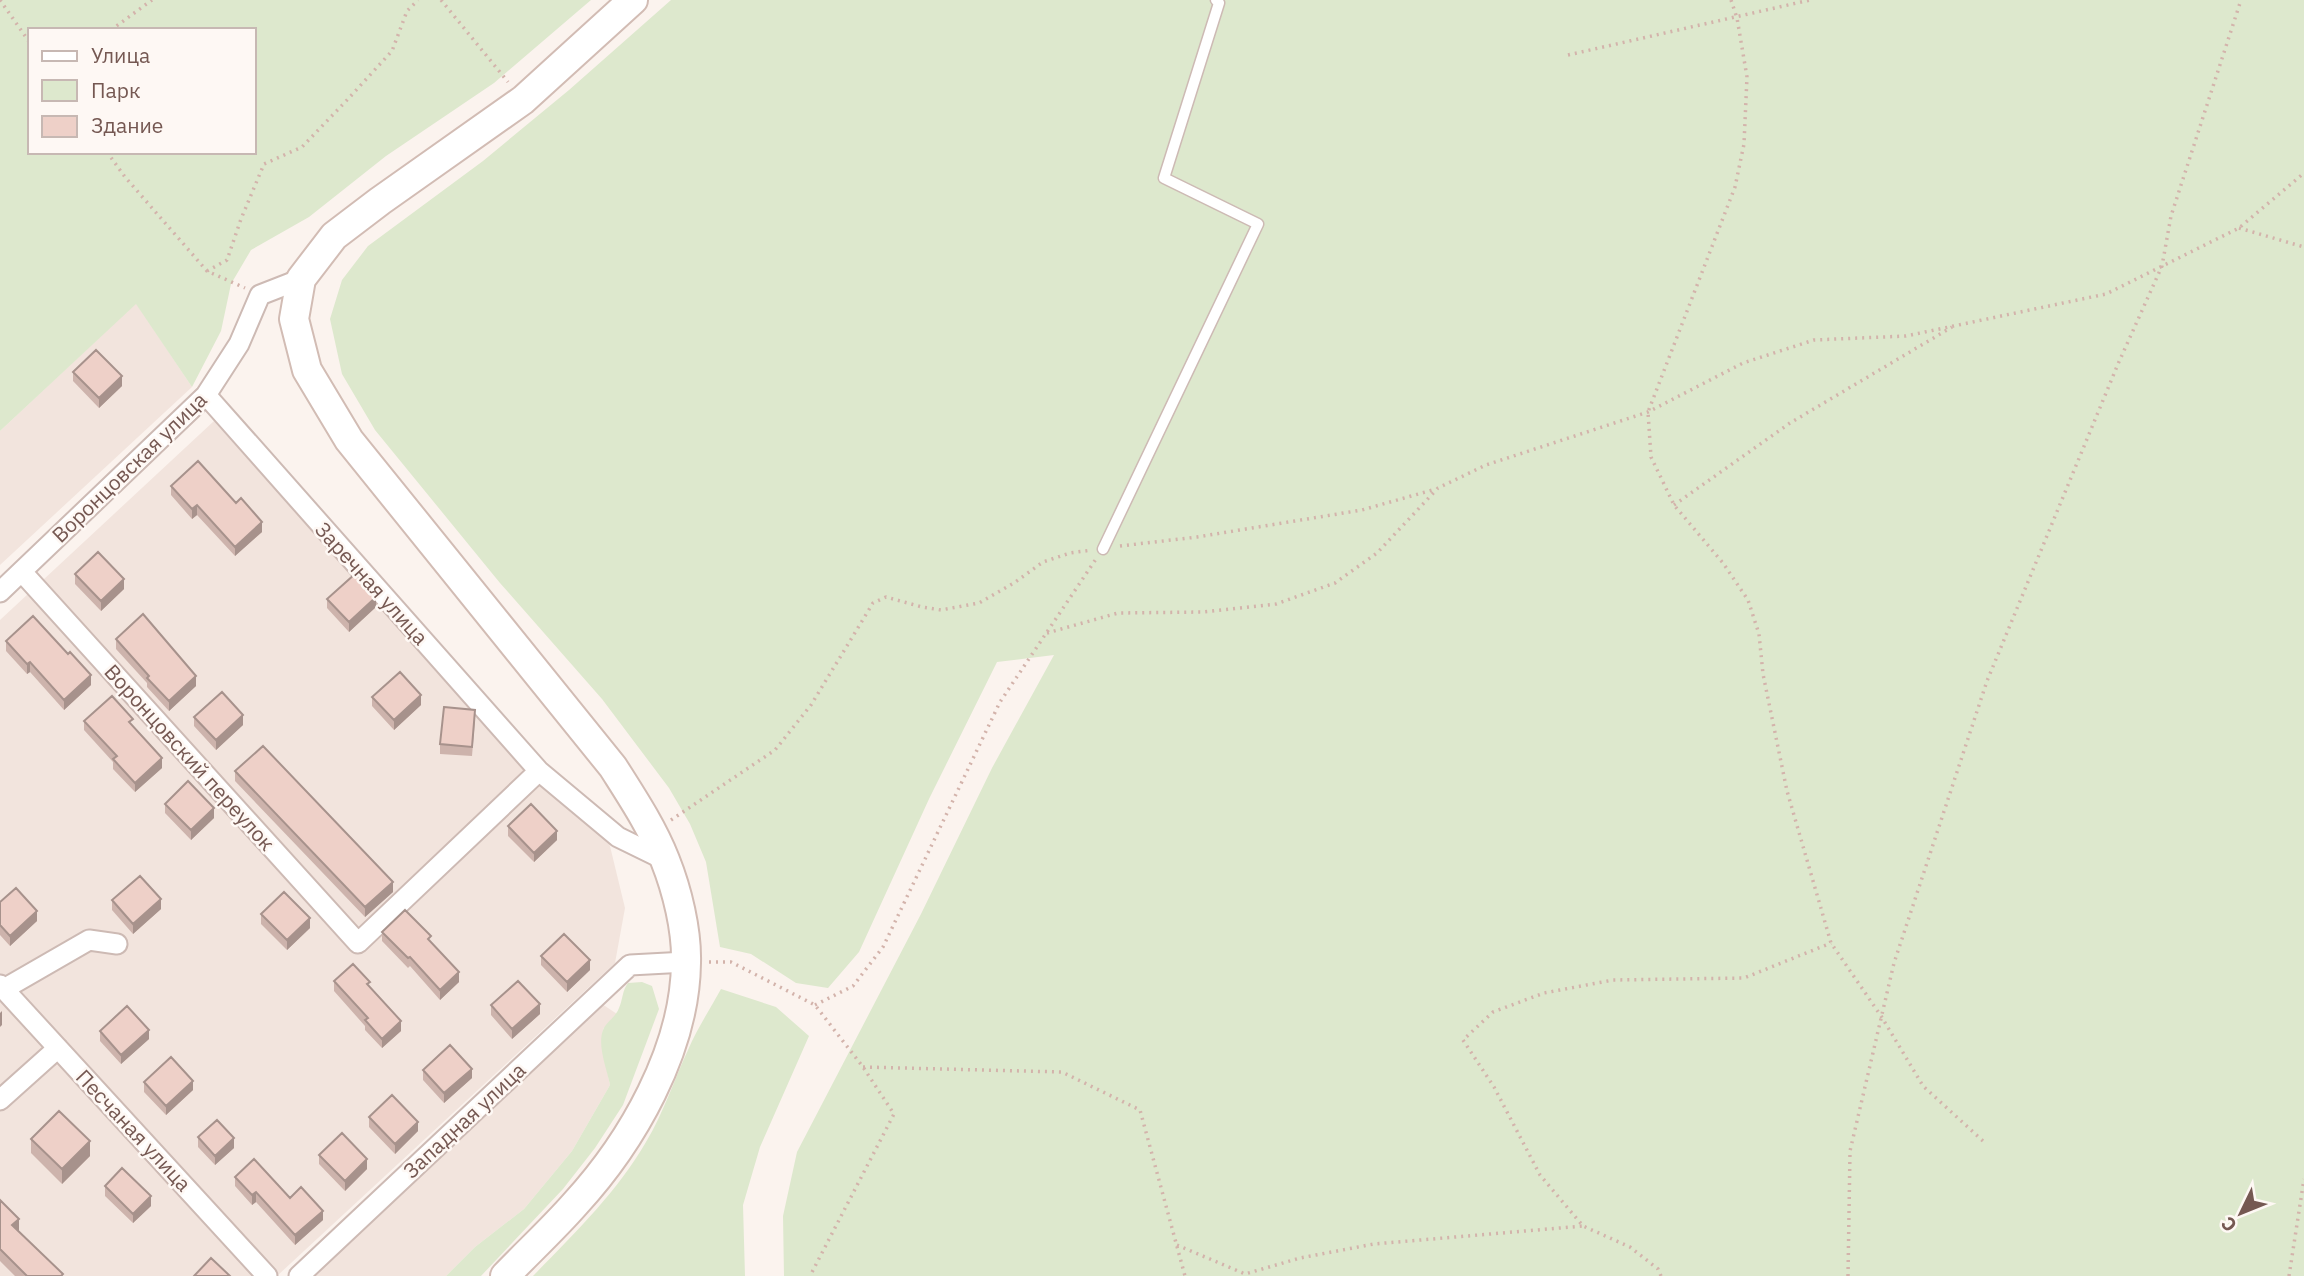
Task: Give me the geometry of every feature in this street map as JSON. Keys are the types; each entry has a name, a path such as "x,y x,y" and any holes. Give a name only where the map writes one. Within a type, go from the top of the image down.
{"main road":[{"path":"505,1276 576,1203 607,1165 637,1121 660,1074 673,1037 686,962 682,928 665,860 613,767 349,440 307,370 294,319 302,279 334,236 523,100 633,0"}],"street":[{"path":"260,295 302,279"},
{"name":"Воронцовская улица","path":"0,592 206,395 239,344 260,295"},
{"name":"Заречная улица","path":"206,395 539,771 618,837 665,860"},
{"name":"Воронцовский переулок","path":"22,572 358,943 539,771"},
{"path":"2,987 89,940 117,944"},
{"name":"Западная улица","path":"299,1276 630,965 686,962"},
{"name":"Песчаная улица","path":"2,987 267,1276"},
{"path":"0,1100 58,1048"}],"lane":[{"path":"1103,549 1258,224 1164,178 1219,3 1216,0"}],"path":[{"path":"0,0 28,40"},
{"path":"114,28 152,0"},
{"path":"206,271 227,260 264,164 302,147 348,99 391,51 407,11 418,0"},
{"path":"441,0 523,100"},
{"path":"1731,0 1737,18 1747,77 1744,144 1735,187 1648,412 1651,457 1674,505 1723,563 1748,600 1759,634 1763,674 1787,792 1831,943 1881,1016 1923,1086 1983,1141"},
{"path":"1568,55 1810,0"},
{"path":"1847,1276 1850,1151 1894,962 1987,681 2162,266 2171,216 2241,0"},
{"path":"108,154 206,271 260,295"},
{"path":"652,833 775,750 811,705 873,603 886,597 941,610 979,603 1043,562 1070,553 1197,537 1362,510 1438,488 1486,465 1648,412 1743,363 1814,340 1906,336 2106,293 2239,228 2304,173"},
{"path":"2239,228 2304,247"},
{"path":"1674,505 1790,423 1956,325"},
{"path":"1047,634 1118,613 1203,612 1276,604 1335,583 1377,554 1438,488"},
{"path":"815,1005 853,986 883,947 1000,702 1103,549"},
{"path":"1661,1276 1658,1269 1630,1247 1583,1226 1540,1175 1494,1087 1463,1040 1493,1012 1544,993 1613,980 1744,978 1831,943"},
{"path":"686,962 731,962 815,1005 863,1067 894,1114 810,1276"},
{"path":"863,1067 1062,1072 1140,1110 1185,1276"},
{"path":"2290,1276 2304,1179"},
{"path":"1177,1245 1245,1274 1300,1258 1374,1244 1583,1226"}],"shaded area":[{"path":"136,303 192,387 0,565 0,431"},
{"path":"214,421 529,773 609,842 625,908 615,963 277,1276 0,1276 0,620"},
{"path":"599,1002 617,1014 603,1029 602,1045 610,1085 572,1151 524,1209 475,1247 446,1276 311,1276"}],"green space":[{"path":"0,0 591,0 494,83 386,156 309,217 251,250 231,284 221,331 192,387 136,304 0,431"},
{"path":"671,0 2304,0 2304,1276 784,1276 783,1216 797,1152 921,914 992,768 1054,655 997,662 929,799 859,952 828,988 796,983 751,954 720,947 706,862 690,824 669,788 602,699 500,583 375,430 342,374 330,319 342,280 368,246 483,161"},
{"path":"642,982 652,986 659,1009 623,1105 595,1148 563,1189 481,1276 446,1276 475,1247 524,1209 572,1151 610,1085 602,1050 603,1030 618,1011 628,983"},
{"path":"721,989 776,1007 809,1036 760,1147 743,1205 745,1276 533,1276 594,1212 635,1160 664,1108 692,1042"}],"building":[{"path":"96,350 122,376 99,398 73,372"},
{"path":"198,461 236,503 241,498 262,522 235,547 197,505 192,509 171,486"},
{"path":"98,552 124,579 101,601 75,574"},
{"path":"355,574 376,597 349,622 327,599"},
{"path":"143,614 196,676 169,701 116,639"},
{"path":"33,616 91,675 64,700 30,662 27,664 6,641"},
{"path":"400,672 421,695 394,720 372,697"},
{"path":"222,692 243,715 216,740 194,717"},
{"path":"112,696 133,719 129,722 162,758 135,783 113,759 117,756 84,721"},
{"path":"444,707 475,710 472,747 440,744"},
{"path":"263,746 393,882 365,907 235,771"},
{"path":"188,781 214,808 191,830 165,804"},
{"path":"531,804 557,831 534,853 508,826"},
{"path":"140,876 161,899 133,924 112,900"},
{"path":"16,888 37,911 10,936 0,925 0,902"},
{"path":"284,892 310,918 287,940 261,914"},
{"path":"405,910 431,936 428,939 459,972 440,990 410,957 382,932"},
{"path":"564,934 590,960 567,982 541,956"},
{"path":"353,964 370,982 367,984 401,1021 382,1039 365,1020 368,1018 334,981"},
{"path":"518,981 540,1004 512,1029 491,1005"},
{"path":"127,1006 149,1030 121,1055 100,1031"},
{"path":"450,1045 472,1069 444,1093 423,1070"},
{"path":"171,1057 193,1081 166,1106 144,1082"},
{"path":"392,1095 418,1122 395,1144 369,1117"},
{"path":"59,1111 90,1141 62,1169 31,1139"},
{"path":"217,1120 234,1138 215,1156 198,1137"},
{"path":"342,1133 367,1159 345,1181 319,1155"},
{"path":"254,1159 290,1198 301,1187 323,1211 295,1235 256,1192 252,1195 235,1177"},
{"path":"122,1168 151,1196 133,1214 105,1186"},
{"path":"0,1200 19,1219 12,1225 63,1274 61,1276 27,1276 0,1249"},
{"path":"211,1258 230,1276 194,1276"}]}
